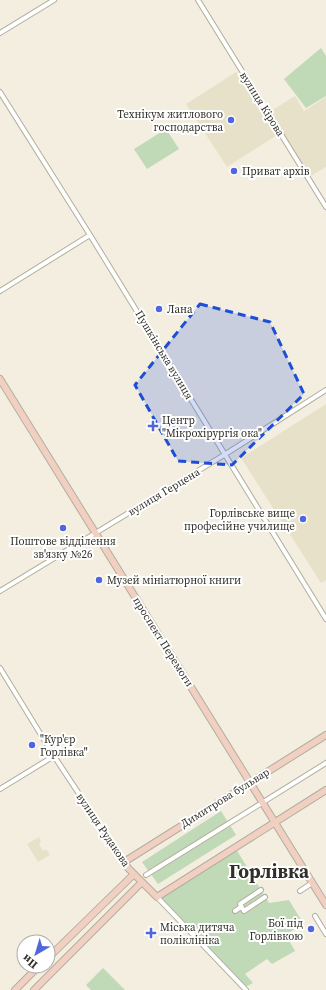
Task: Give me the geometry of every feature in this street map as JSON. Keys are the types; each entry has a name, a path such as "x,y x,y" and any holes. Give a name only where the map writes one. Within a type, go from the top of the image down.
{"street":[{"path":"0,33 54,0"},
{"name":"вулиця Кірова","path":"198,0 326,207"},
{"name":"Пушкінська вулиця","path":"0,92 90,234 224,455 326,619"},
{"path":"0,291 90,234"},
{"name":"проспект Перемоги","path":"0,379 326,905"},
{"name":"вулиця Герцена","path":"0,591 224,455 326,390"},
{"name":"вулиця Рудакова","path":"0,668 54,756 124,862 246,990"},
{"name":"Димитрова бульвар","path":"124,862 326,735"},
{"path":"0,789 54,756"},
{"path":"146,875 326,763"},
{"path":"157,897 326,790"},
{"path":"56,950 134,874"},
{"path":"34,990 142,882"},
{"path":"300,891 312,882"},
{"path":"235,911 241,907 240,904 261,890"},
{"path":"241,907 244,911 265,897"},
{"path":"315,916 326,934"},
{"path":"15,990 31,974"},
{"path":"238,990 242,986"}],"highlighted area":[{"path":"200,304 270,322 304,394 232,465 178,461 135,385"}],"shaded area":[{"name":"Технікум житлового господарства","path":"236,72 277,135 227,167 186,104"},
{"path":"295,96 304,111 326,97 326,167 309,177 269,112"},
{"name":"Горлівське вище професійне училище","path":"326,404 326,580 321,583 241,458"},
{"path":"39,837 41,842 39,844 43,851 46,849 50,855 38,862 27,844"}],"green space":[{"path":"321,48 326,56 326,96 306,108 284,79"},
{"path":"166,129 179,149 147,169 134,149"},
{"path":"221,811 236,835 158,884 142,862"},
{"path":"236,849 269,903 289,900 303,923 286,935 295,951 272,964 267,959 245,974 253,983 243,988 157,899"},
{"path":"103,968 125,990 91,990 86,985"}],"place":[{"name":"Технікум житлового господарства","path":"231,120"},
{"name":"Приват архів","path":"234,171"},
{"name":"Лана","path":"159,309"},
{"name":"Центр \"Мікрохірургія ока\"","path":"153,426"},
{"name":"Горлівське вище професійне училище","path":"303,519"},
{"name":"Поштове відділення зв'язку №26","path":"63,528"},
{"name":"Музей мініатюрної книги","path":"99,580"},
{"name":"\"Кур'єр Горлівка\"","path":"32,745"},
{"name":"Бої під Горлівкою","path":"311,929"},
{"name":"Міська дитяча поліклініка","path":"151,933"}],"district":[{"name":"Горлівка","path":"269,871"}]}
